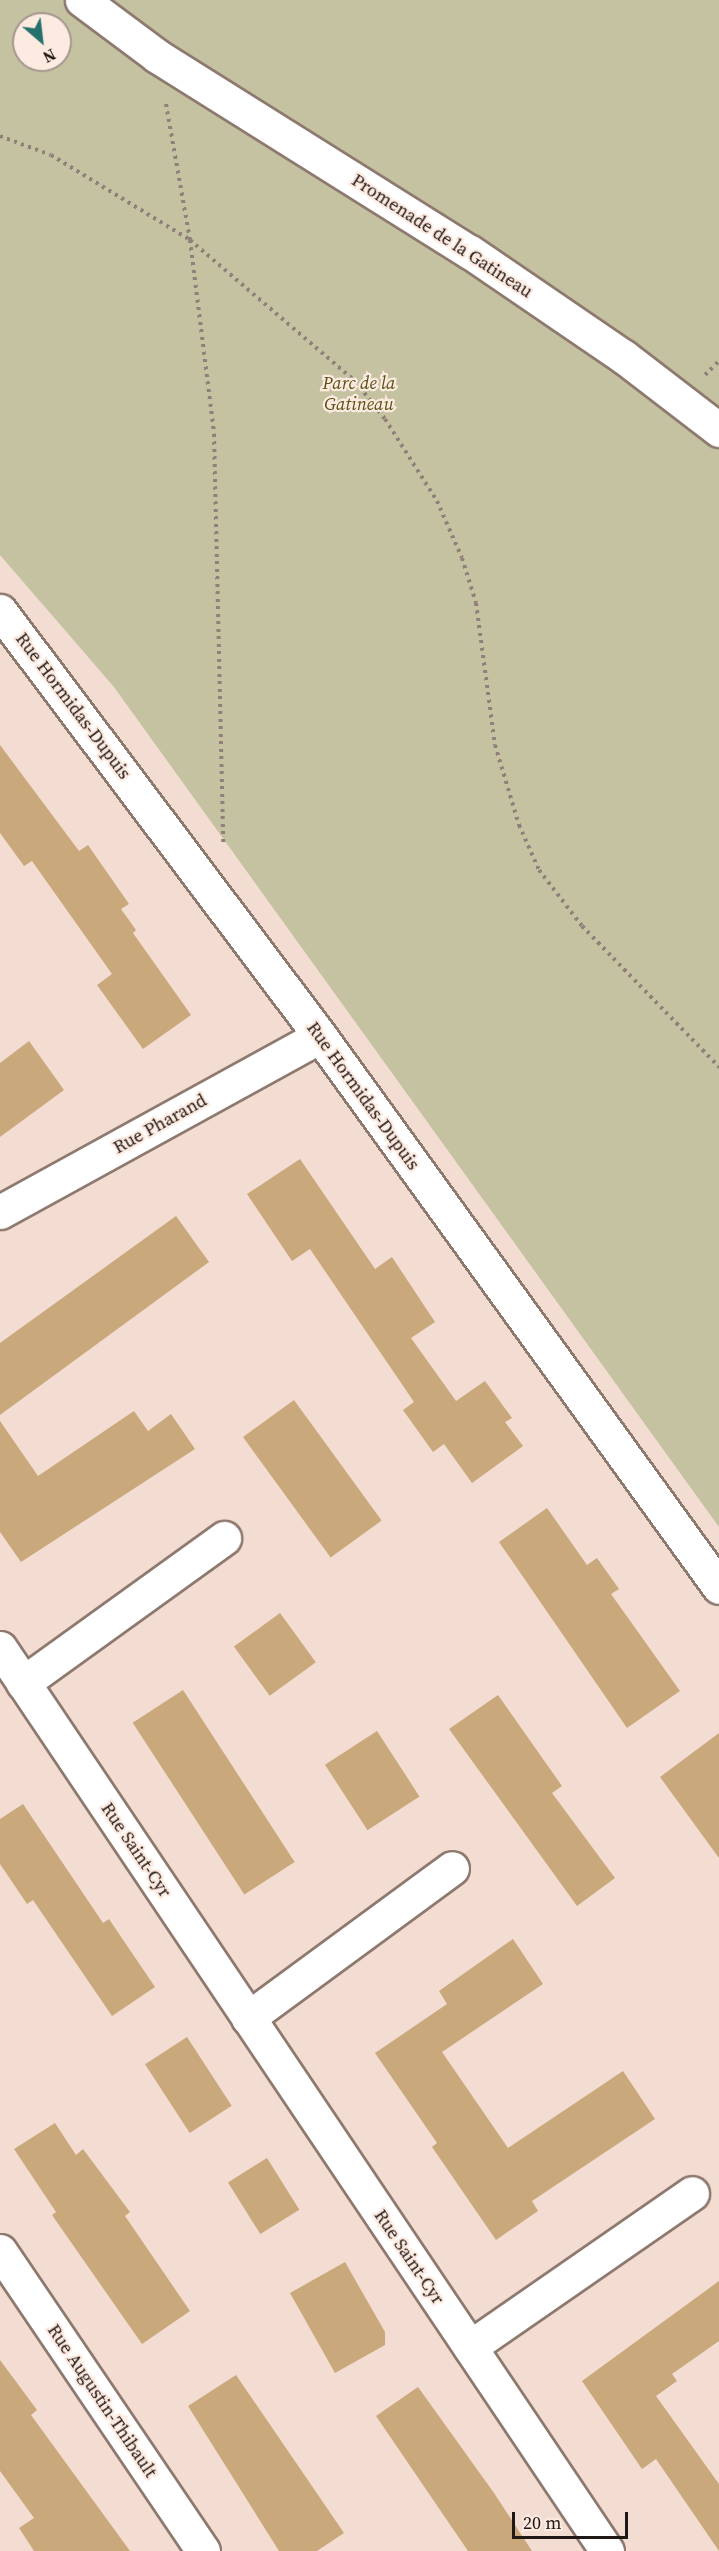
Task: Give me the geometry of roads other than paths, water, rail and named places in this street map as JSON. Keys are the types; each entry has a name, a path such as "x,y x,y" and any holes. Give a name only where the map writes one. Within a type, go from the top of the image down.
{"street":[{"name":"Promenade de la Gatineau","path":"55,0 157,56 470,252 624,357 719,430"},
{"name":"Promenade de la Gatineau","path":"82,0 157,56"},
{"name":"Rue Hormidas-Dupuis","path":"0,611 320,1036 719,1587"},
{"name":"Rue Pharand","path":"0,1212 320,1036"},
{"path":"23,1683 224,1538"},
{"name":"Rue Saint-Cyr","path":"0,1648 607,2551"},
{"path":"248,2018 452,1868"},
{"path":"470,2347 692,2193"},
{"name":"Rue Augustin-Thibault","path":"0,2251 203,2551"}],"park label":[{"name":"Parc de la Gatineau","path":"359,394"}]}
